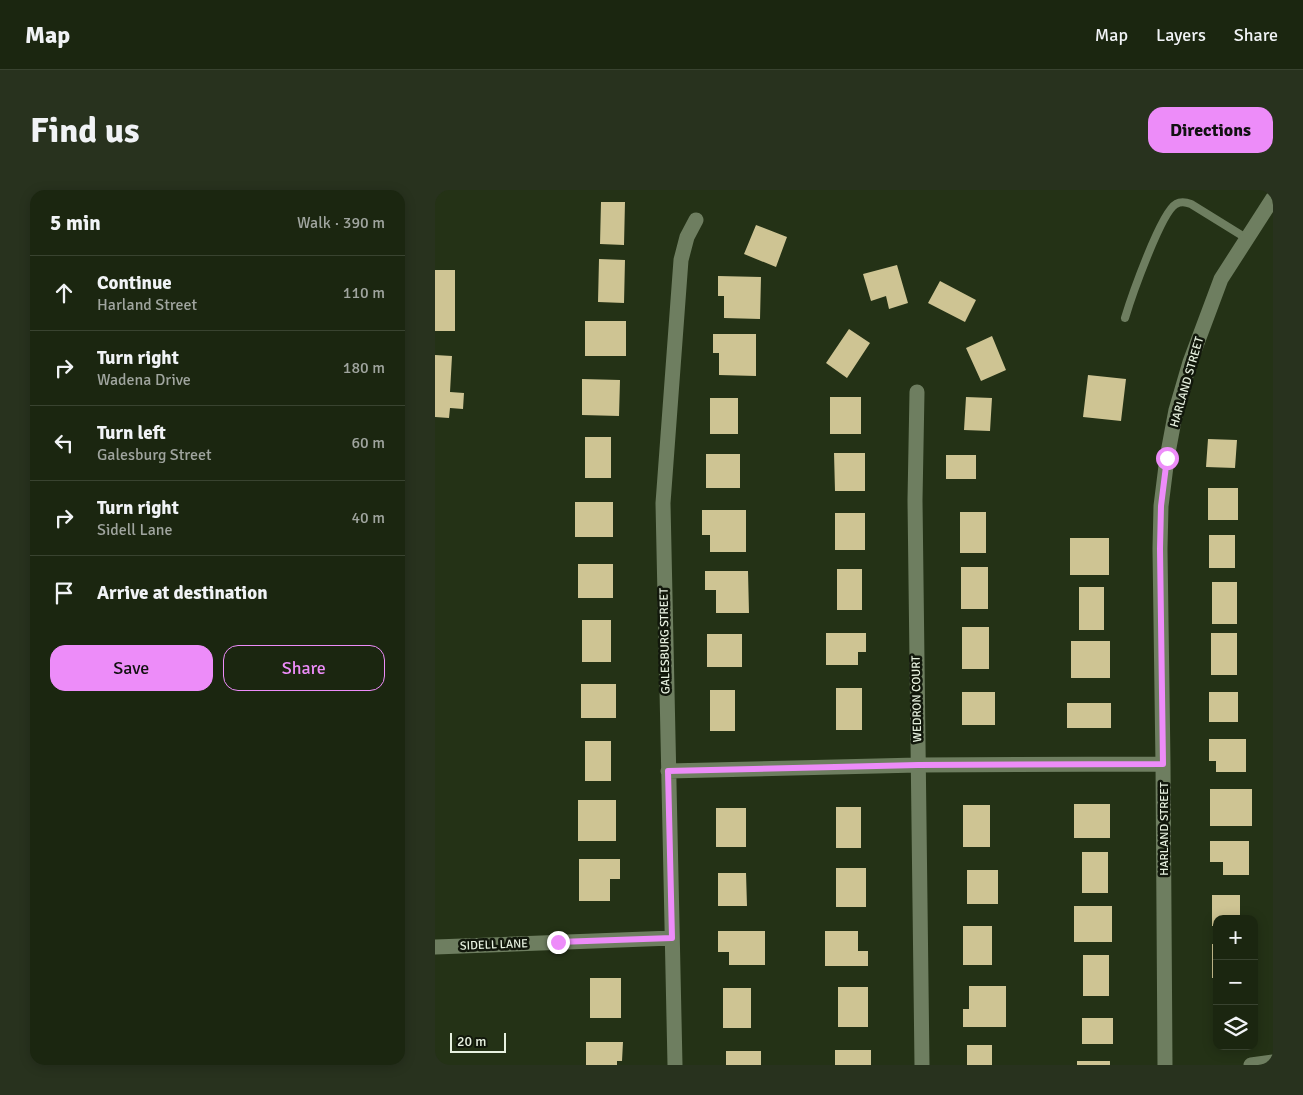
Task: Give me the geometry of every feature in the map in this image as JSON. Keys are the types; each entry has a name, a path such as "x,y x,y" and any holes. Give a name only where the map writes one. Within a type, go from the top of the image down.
{"street":[{"name":"HARLAND STREET","path":"1165,1065 1161,506 1167,458 1190,362 1221,279 1273,198"},
{"name":"GALESBURG STREET","path":"675,1065 663,503 681,260 687,237 696,220"},
{"name":"WEDRON COURT","path":"917,392 915,500 922,1065"},
{"path":"668,771 918,765 1163,764"},
{"name":"SIDELL LANE","path":"435,947 672,938"},
{"path":"1251,1065 1273,1062"}],"lane":[{"path":"1125,318 1134,289 1167,213 1176,204 1185,201 1246,238"}],"building":[{"path":"601,202 625,202 624,245 600,244"},
{"path":"756,225 787,237 776,267 744,254"},
{"path":"599,259 625,260 624,303 598,302"},
{"path":"897,265 908,303 889,309 886,296 871,301 863,274"},
{"path":"435,270 455,270 455,331 435,331"},
{"path":"718,276 761,277 760,319 724,318 724,296 718,296"},
{"path":"940,281 976,300 965,322 928,303"},
{"path":"585,321 626,321 626,356 585,356"},
{"path":"849,329 870,343 847,378 826,363"},
{"path":"713,334 756,334 756,376 719,375 719,353 713,353"},
{"path":"992,336 1006,370 981,381 966,348"},
{"path":"435,355 452,356 450,392 464,393 463,409 450,408 449,418 435,417"},
{"path":"1088,375 1126,379 1121,421 1083,417"},
{"path":"582,379 620,380 619,416 582,415"},
{"path":"830,397 861,397 861,434 830,434"},
{"path":"966,397 992,398 990,431 964,430"},
{"path":"710,398 738,398 738,434 710,434"},
{"path":"585,437 611,437 611,478 585,478"},
{"path":"1208,439 1237,440 1235,468 1206,467"},
{"path":"834,453 865,453 865,491 835,491"},
{"path":"706,454 740,454 740,488 706,488"},
{"path":"946,455 976,455 976,479 946,479"},
{"path":"1208,488 1238,488 1238,520 1208,520"},
{"path":"575,502 613,502 613,537 575,537"},
{"path":"702,510 746,510 746,552 710,552 710,535 702,535"},
{"path":"960,512 986,512 986,553 960,553"},
{"path":"835,513 865,513 865,550 835,550"},
{"path":"1209,535 1235,535 1235,568 1209,568"},
{"path":"1070,538 1109,538 1109,575 1070,575"},
{"path":"578,564 613,564 613,598 578,598"},
{"path":"961,567 988,567 988,609 961,609"},
{"path":"837,569 862,569 862,610 837,610"},
{"path":"705,571 748,571 749,613 716,613 716,590 705,590"},
{"path":"1212,582 1237,582 1237,624 1212,624"},
{"path":"1079,587 1104,587 1104,630 1079,630"},
{"path":"582,620 611,620 611,662 582,662"},
{"path":"962,627 989,627 989,669 962,669"},
{"path":"826,633 866,633 866,652 858,652 858,665 826,665"},
{"path":"1211,633 1237,633 1237,675 1211,675"},
{"path":"707,634 742,634 742,667 707,667"},
{"path":"1071,641 1110,641 1110,678 1071,678"},
{"path":"581,684 616,684 616,718 581,718"},
{"path":"836,688 862,688 862,730 836,730"},
{"path":"710,690 735,690 735,731 710,731"},
{"path":"962,692 995,692 995,725 962,725"},
{"path":"1209,692 1238,692 1238,722 1209,722"},
{"path":"1067,703 1111,703 1111,728 1067,728"},
{"path":"1209,739 1246,739 1246,772 1216,772 1216,761 1209,761"},
{"path":"585,741 611,741 611,781 585,781"},
{"path":"1210,789 1252,789 1252,826 1210,826"},
{"path":"578,800 616,800 616,841 578,841"},
{"path":"1074,804 1110,804 1110,838 1074,838"},
{"path":"963,805 990,805 990,847 963,847"},
{"path":"836,807 861,807 861,848 836,848"},
{"path":"716,808 746,808 746,847 716,847"},
{"path":"1210,841 1249,841 1249,875 1223,875 1223,862 1210,862"},
{"path":"1082,852 1108,852 1108,893 1082,893"},
{"path":"579,859 620,859 620,879 610,879 610,901 579,901"},
{"path":"836,868 866,868 866,907 836,907"},
{"path":"967,870 998,870 998,904 967,904"},
{"path":"718,873 746,873 747,906 718,906"},
{"path":"1212,895 1240,895 1240,915 1213,915 1212,926"},
{"path":"1074,906 1112,906 1112,942 1074,942"},
{"path":"963,926 992,926 992,965 963,965"},
{"path":"718,931 765,931 765,965 729,965 729,952 718,952"},
{"path":"825,931 858,931 858,951 868,951 868,966 825,966"},
{"path":"1212,944 1213,944 1213,978"},
{"path":"1083,955 1109,955 1109,996 1083,996"},
{"path":"590,978 621,978 621,1018 590,1018"},
{"path":"969,986 1006,986 1006,1027 963,1027 963,1009 969,1009"},
{"path":"838,987 868,987 868,1027 838,1027"},
{"path":"723,988 751,988 751,1028 723,1028"},
{"path":"1082,1018 1113,1018 1113,1044 1082,1044"},
{"path":"586,1042 623,1042 622,1061 617,1061 617,1065 586,1065"},
{"path":"967,1045 992,1045 992,1065 967,1065"},
{"path":"835,1050 871,1050 871,1065 835,1065"},
{"path":"726,1051 761,1051 761,1065 726,1065"},
{"path":"1077,1061 1110,1061 1110,1065 1077,1065"}],"route":[{"path":"558,942 672,938 668,771 918,765 1163,764 1160,549 1161,506 1167,458"}]}
